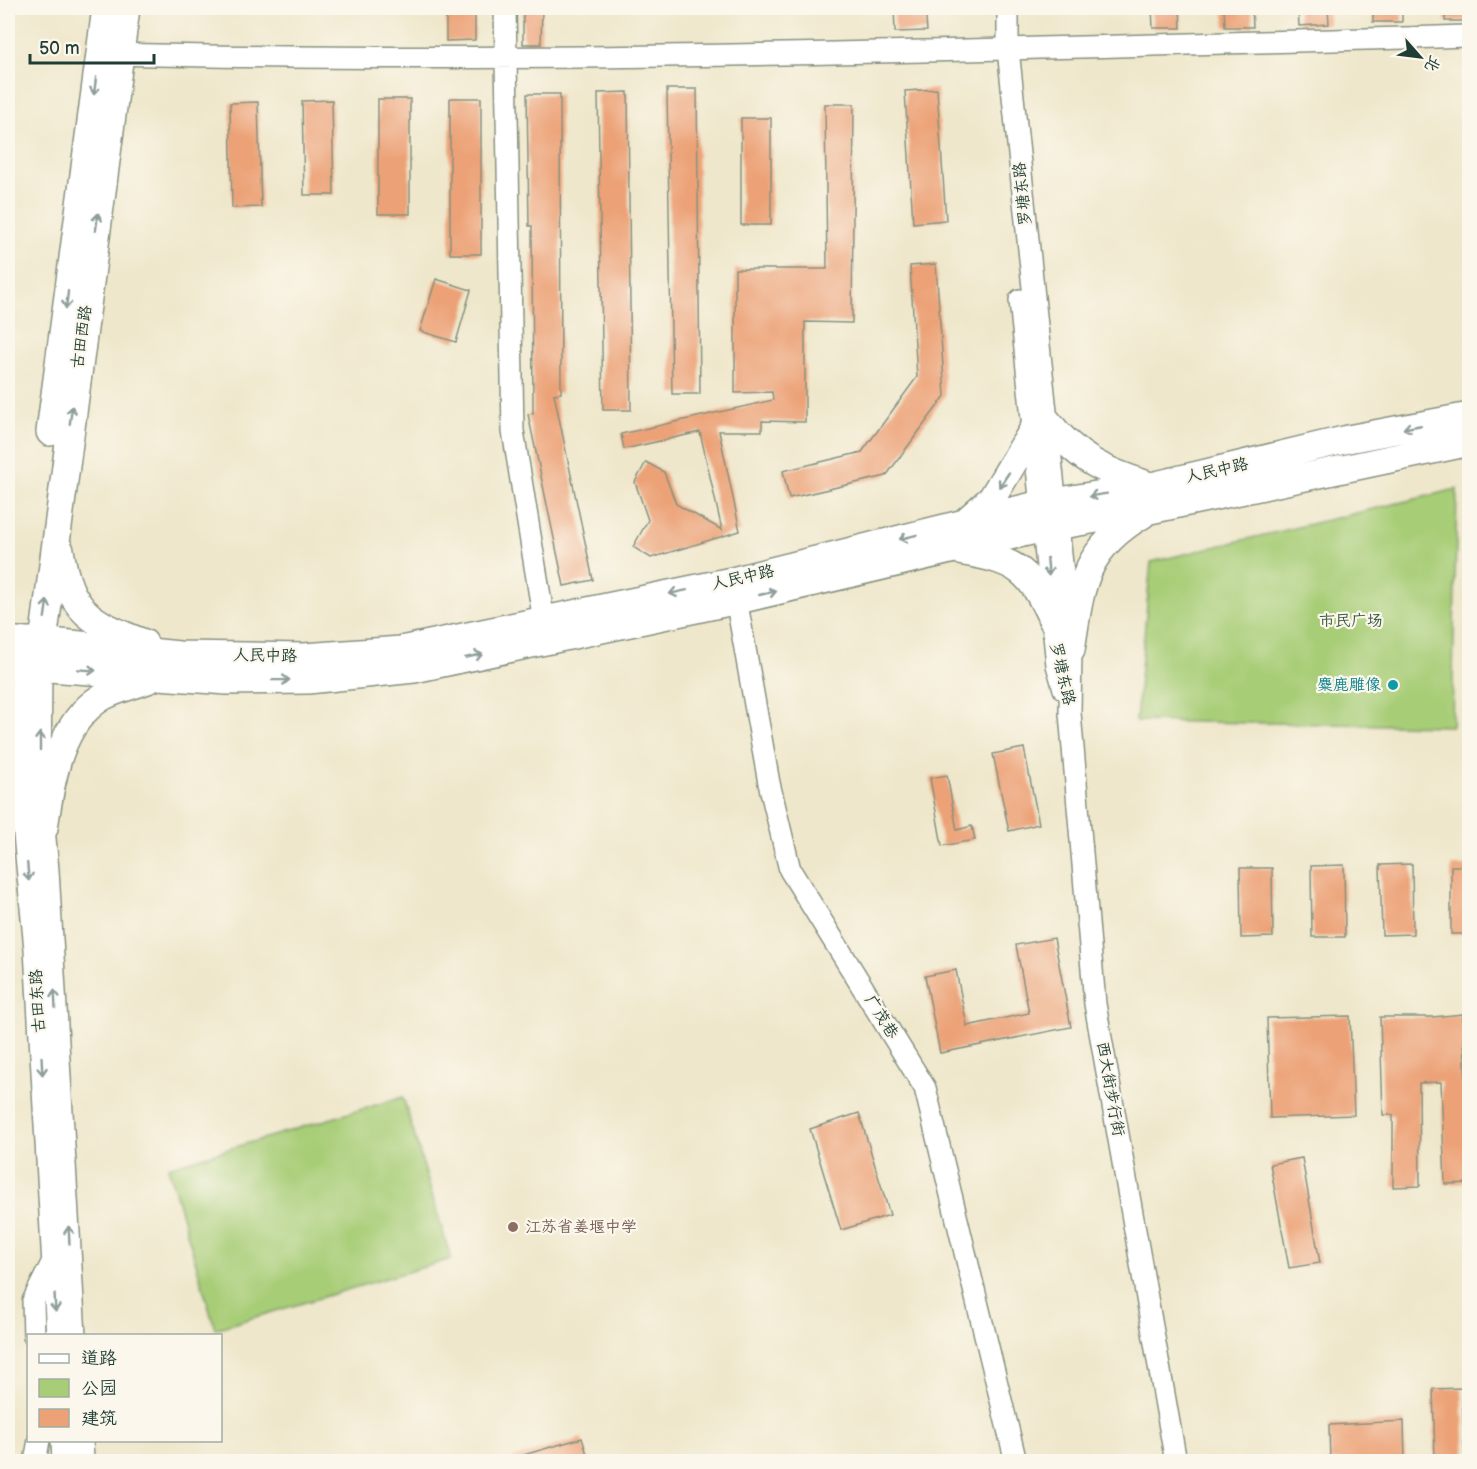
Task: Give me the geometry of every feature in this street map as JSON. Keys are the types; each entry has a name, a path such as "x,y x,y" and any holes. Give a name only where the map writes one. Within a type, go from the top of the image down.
{"main road":[{"name":"古田西路","path":"24,654 57,525 109,54 106,8"},
{"name":"古田西路","path":"24,654 109,54 126,8"},
{"name":"人民中路","path":"1151,498 1348,439 1470,416"},
{"path":"964,523 992,498 1040,425 1106,472 1151,498 1118,529 1094,556 1080,592 1071,650"},
{"name":"人民中路","path":"735,590 964,523 1050,515 1470,442"},
{"name":"人民中路","path":"24,654 304,657 401,650 547,630 735,590 951,550 1050,515"},
{"path":"57,525 69,592 88,616 115,632 179,655"},
{"path":"951,550 996,558 1026,573 1041,595 1053,621"},
{"name":"人民中路","path":"24,654 157,676 227,681 308,680 414,669 547,630"},
{"path":"44,828 54,768 75,721 102,697 157,676"}],"street":[{"path":"505,8 513,430 547,630"},
{"name":"罗塘东路","path":"994,8 1001,49 1050,515 1071,650 1070,713"},
{"name":"罗塘东路","path":"1001,49 1008,8"},
{"path":"109,54 505,56 1001,49 1470,36"},
{"name":"罗塘东路","path":"1050,515 1053,621 1057,665 1070,713"},
{"name":"广茂巷","path":"735,590 769,783 790,870 925,1088 1016,1461"},
{"name":"古田东路","path":"24,654 44,828 75,1334"},
{"name":"古田东路","path":"24,654 20,782 35,949 57,1334"},
{"name":"西大街步行街","path":"1070,713 1095,1004 1176,1461"},
{"path":"34,1334 33,1301 53,1261"},
{"path":"35,1461 39,1442"},
{"path":"62,1442 63,1461"},
{"path":"82,1442 83,1461"}],"green space":[{"name":"市民广场","path":"1457,489 1452,726 1136,721 1151,562"},
{"path":"403,1097 451,1259 215,1329 168,1167"}],"building":[{"path":"446,8 475,8 475,40 446,41"},
{"path":"523,8 542,8 541,44 523,44"},
{"path":"894,8 925,8 927,31 895,32"},
{"path":"1152,8 1180,8 1181,28 1153,28"},
{"path":"1224,8 1252,8 1253,27 1225,27"},
{"path":"1298,8 1328,8 1329,24 1299,26"},
{"path":"1373,8 1402,8 1402,22 1373,22"},
{"path":"1445,8 1470,8 1470,21 1445,21"},
{"path":"667,89 697,89 700,394 672,394"},
{"path":"937,89 946,220 913,223 905,91"},
{"path":"628,92 631,410 603,410 598,93"},
{"path":"527,94 560,94 561,393 554,394 593,580 564,586 528,414 533,413 532,226 529,226"},
{"path":"450,98 481,98 481,254 450,254"},
{"path":"378,99 410,99 410,214 378,214"},
{"path":"332,100 334,195 304,195 302,101"},
{"path":"258,102 261,207 232,208 230,103"},
{"path":"825,104 854,104 852,323 805,322 805,422 762,421 762,431 719,431 740,531 651,558 633,547 648,520 635,482 646,462 664,472 676,504 722,530 700,432 624,449 621,434 773,400 772,392 735,393 735,269 827,269"},
{"path":"741,118 771,118 771,225 741,225"},
{"path":"936,264 945,396 886,476 789,498 783,471 862,452 917,377 910,266"},
{"path":"436,279 471,290 456,342 420,331"},
{"path":"1024,748 1039,824 1009,831 993,754"},
{"path":"947,775 957,830 972,826 975,840 942,846 930,778"},
{"path":"1412,864 1413,934 1382,935 1380,865"},
{"path":"1344,865 1345,937 1312,937 1311,866"},
{"path":"1451,866 1470,866 1470,934 1451,934"},
{"path":"1240,868 1272,868 1273,937 1241,938"},
{"path":"1054,938 1071,1027 940,1053 925,976 956,970 967,1026 1029,1013 1016,945"},
{"path":"1463,1014 1470,1183 1445,1184 1441,1082 1419,1083 1420,1186 1393,1187 1393,1115 1383,1115 1380,1017 1433,1017"},
{"path":"1350,1016 1354,1115 1270,1118 1267,1018"},
{"path":"859,1113 890,1215 841,1230 810,1129"},
{"path":"1302,1158 1320,1263 1289,1268 1270,1164"},
{"path":"1462,1388 1465,1461 1435,1461 1433,1389"},
{"path":"1404,1421 1405,1461 1330,1461 1329,1425"},
{"path":"582,1438 589,1461 513,1461 513,1458"}],"place":[{"name":"麋鹿雕像","path":"1393,685"},
{"name":"江苏省姜堰中学","path":"513,1227"}]}
